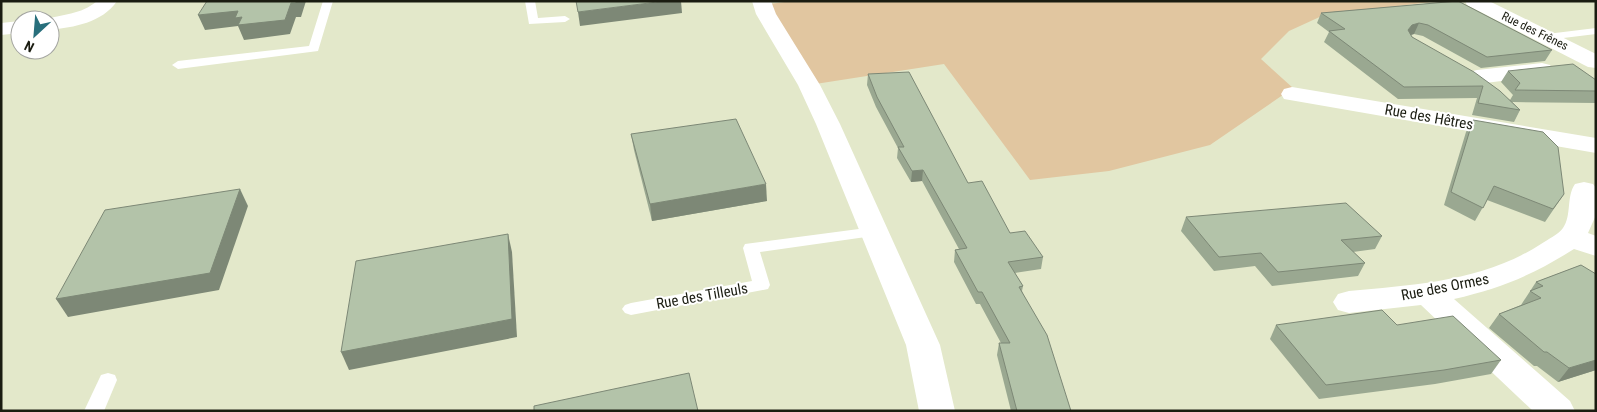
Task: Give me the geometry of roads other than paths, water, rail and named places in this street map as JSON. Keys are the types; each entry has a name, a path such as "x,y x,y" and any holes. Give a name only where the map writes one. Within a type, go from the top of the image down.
{"street":[{"path":"60,22 86,16 98,10 108,1"},
{"path":"761,1 766,14 809,85 828,124 923,345 937,411"},
{"name":"Rue des Frênes","path":"1474,1 1596,63"},
{"path":"1500,95 1469,72 1596,63"},
{"name":"Rue des Hêtres","path":"1292,94 1596,146"},
{"name":"Rue des Ormes","path":"1349,302 1428,294 1469,286 1509,274 1543,256 1583,242 1584,190"},
{"path":"1428,294 1557,411"}],"lane":[{"path":"178,65 314,49 328,1"},
{"path":"530,1 533,22 565,19"},
{"path":"1547,37 1596,31"},
{"name":"Rue des Tilleuls","path":"630,309 762,284 751,248 874,232"},
{"path":"94,411 108,380"}]}
